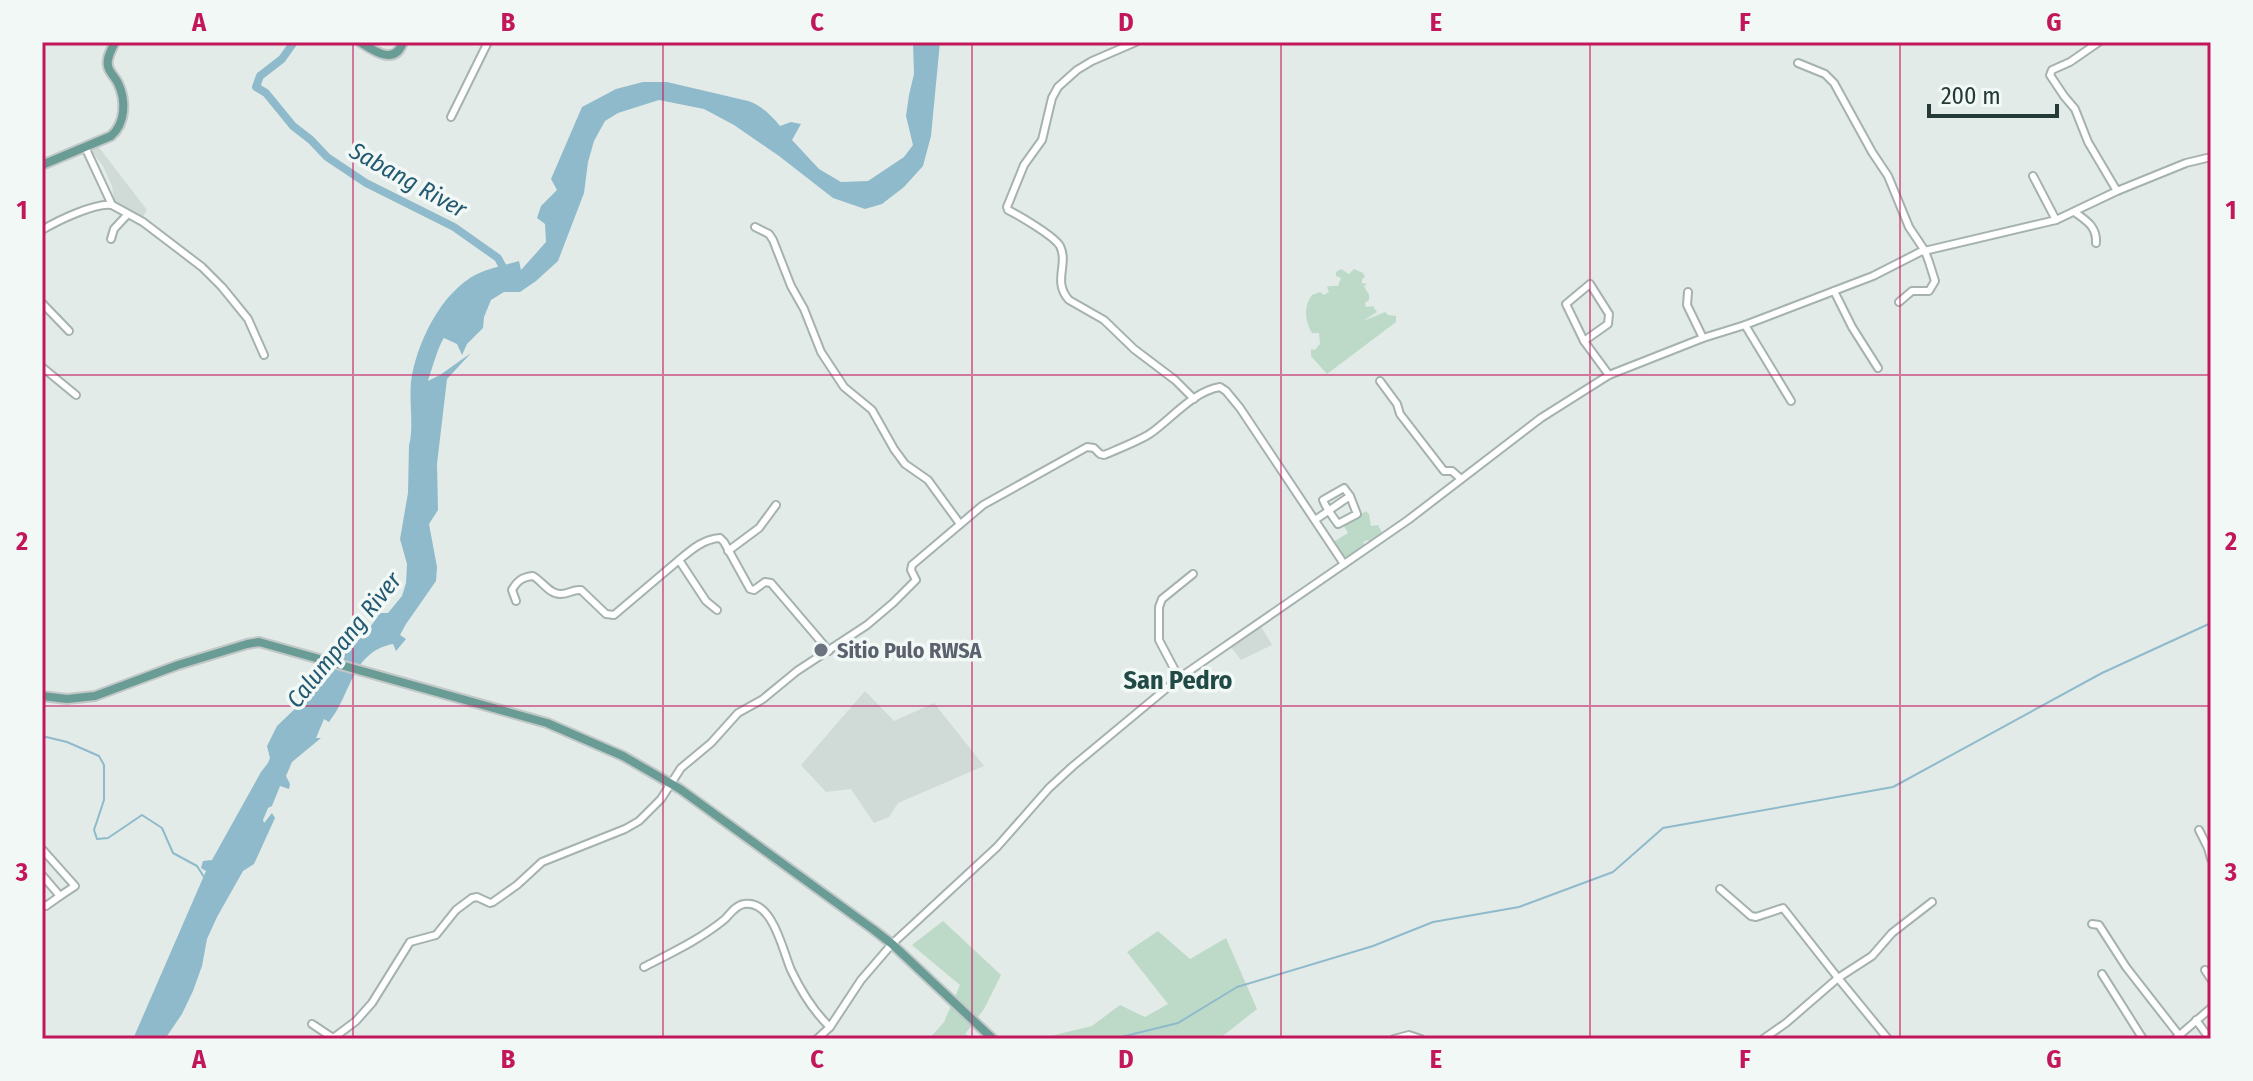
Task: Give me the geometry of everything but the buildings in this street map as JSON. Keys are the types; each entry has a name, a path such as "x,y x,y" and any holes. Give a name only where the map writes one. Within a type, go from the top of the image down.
{"main road":[{"path":"42,165 111,136 121,123 123,106 119,86 107,63 115,42"},
{"path":"360,42 386,55 396,53 403,42"},
{"path":"42,696 67,699 95,696 178,665 259,642 547,723 610,750 672,783 892,944 993,1039"}],"street":[{"path":"451,117 488,42"},
{"path":"1136,42 1092,61 1058,87 1052,98 1042,140 1024,165 1007,207 1059,245 1062,255 1060,284 1064,295 1104,320 1194,399"},
{"path":"2099,42 2052,70 2050,75 2075,109 2088,142 2117,191"},
{"path":"1798,63 1825,74 1834,83 1888,176 1909,227 1925,251 1934,275 1934,286 1926,291 1910,292 1899,302"},
{"path":"85,147 112,205"},
{"path":"817,1039 830,1027 861,980 892,944 997,847 1049,788 1073,766 1179,678 1408,520 1541,418 1609,375 1873,276 1925,251 2056,220 2117,191 2186,163 2211,157"},
{"path":"2033,176 2056,220"},
{"path":"42,230 104,204 112,205 143,222 192,258 222,287 248,319 264,355"},
{"path":"2076,213 2092,225 2096,243"},
{"path":"111,239 114,229 127,215"},
{"path":"755,227 769,234 773,240 821,352 844,387 872,410 905,464 928,480 960,524"},
{"path":"1584,341 1610,320 1590,284 1566,304 1584,341 1609,375"},
{"path":"1834,291 1878,368"},
{"path":"1688,292 1687,305 1703,338"},
{"path":"42,303 69,331"},
{"path":"1745,325 1791,401"},
{"path":"42,367 76,395"},
{"path":"1380,381 1397,404 1400,414 1444,471 1452,471 1461,479"},
{"path":"312,1024 333,1038 356,1021 372,1003 410,942 436,935 456,910 472,898 493,902 542,862 639,821 661,799 681,768 711,743 738,713 763,699 893,603 916,580 912,565 983,505 1087,447 1104,455 1142,439 1212,388 1220,387 1226,391 1344,564"},
{"path":"1344,488 1350,496 1357,514 1338,524 1323,500 1344,488"},
{"path":"1315,520 1350,496"},
{"path":"728,551 759,528 776,505"},
{"path":"516,601 512,590 516,583 533,576 559,595 581,590 606,614 614,615 679,560 715,537 724,542 750,589 754,590 765,582 771,583 829,651"},
{"path":"679,560 706,601 717,610"},
{"path":"1179,678 1159,640 1159,607 1162,599 1193,574"},
{"path":"2199,830 2211,859"},
{"path":"42,849 75,886 46,906 42,903"},
{"path":"42,875 60,896"},
{"path":"1720,889 1751,916 1783,908 1888,1039"},
{"path":"1763,1039 1838,978 1872,956 1892,933 1932,902"},
{"path":"644,967 714,927 736,908 744,904 754,905 768,915 802,990 817,1014 830,1027"},
{"path":"2092,924 2099,925 2177,1037 2211,1008"},
{"path":"2205,970 2211,979"},
{"path":"2102,974 2143,1039"},
{"path":"2196,1020 2210,1039"},
{"path":"1394,1039 1409,1035 1421,1039"}],"shaded area":[{"path":"97,145 147,210 141,220 115,206 112,186 103,166 90,149"},
{"path":"1260,625 1272,645 1241,660 1230,646"},
{"path":"865,691 894,721 934,703 984,766 898,803 889,817 874,823 851,789 826,792 801,765"}],"green space":[{"path":"1341,269 1349,274 1354,269 1365,277 1362,283 1367,284 1364,286 1369,295 1366,307 1373,306 1377,312 1363,321 1385,312 1396,316 1396,322 1327,374 1311,356 1311,349 1315,350 1320,344 1319,333 1312,333 1306,309 1312,295 1320,292 1324,295 1329,292 1327,287 1338,286 1341,278 1336,276 1336,272"},
{"path":"1366,511 1371,526 1378,525 1383,535 1370,543 1368,540 1363,542 1366,547 1344,562 1332,543 1348,533 1344,526"},
{"path":"943,921 1001,975 984,1009 965,1034 974,1039 929,1039 944,1022 960,985 912,945"},
{"path":"1158,931 1190,959 1226,938 1257,1009 1219,1039 1038,1039 1092,1026 1120,1005 1145,1017 1168,1004 1127,952"}],"water":[{"path":"913,42 940,42 931,136 923,166 904,187 882,204 865,209 833,198 779,156 704,109 659,100 618,113 605,121 594,141 584,193 558,261 520,292 504,292 491,300 483,328 467,344 462,355 457,344 444,338 438,352 428,381 471,353 447,379 437,464 438,510 429,524 437,567 436,581 400,635 406,639 396,651 393,644 379,648 360,665 337,711 329,722 324,719 316,738 321,738 292,762 286,776 289,789 280,786 272,806 268,808 264,823 272,813 275,818 254,864 243,871 217,917 207,939 193,991 182,1014 165,1039 133,1039 206,871 201,868 203,861 212,860 268,763 267,746 277,726 326,679 335,662 365,633 380,613 388,613 402,596 407,564 400,539 408,493 411,382 418,352 432,320 464,282 482,272 519,261 521,270 546,242 545,224 537,218 541,206 557,190 551,179 582,107 616,89 643,82 667,82 748,101 766,111 780,126 791,122 801,124 792,140 819,169 841,182 868,181 904,157 913,145 906,116 914,74"}],"waterway":[{"name":"Sabang River","path":"294,42 282,59 260,76 256,87 266,93 293,126 327,157 366,183 454,227 498,258 507,275"},
{"path":"1113,1039 1178,1023 1237,987 1373,946 1433,922 1519,907 1613,872 1663,828 1893,787 2102,673 2211,623"},
{"path":"42,736 67,742 99,756 104,765 104,800 94,830 97,839 108,838 142,815 162,828 173,853 197,866 204,877"}],"place":[{"name":"Sitio Pulo RWSA","path":"821,650"}],"district":[{"name":"San Pedro","path":"1178,680"}],"water label":[{"name":"Calumpang River","path":"344,640"}]}
